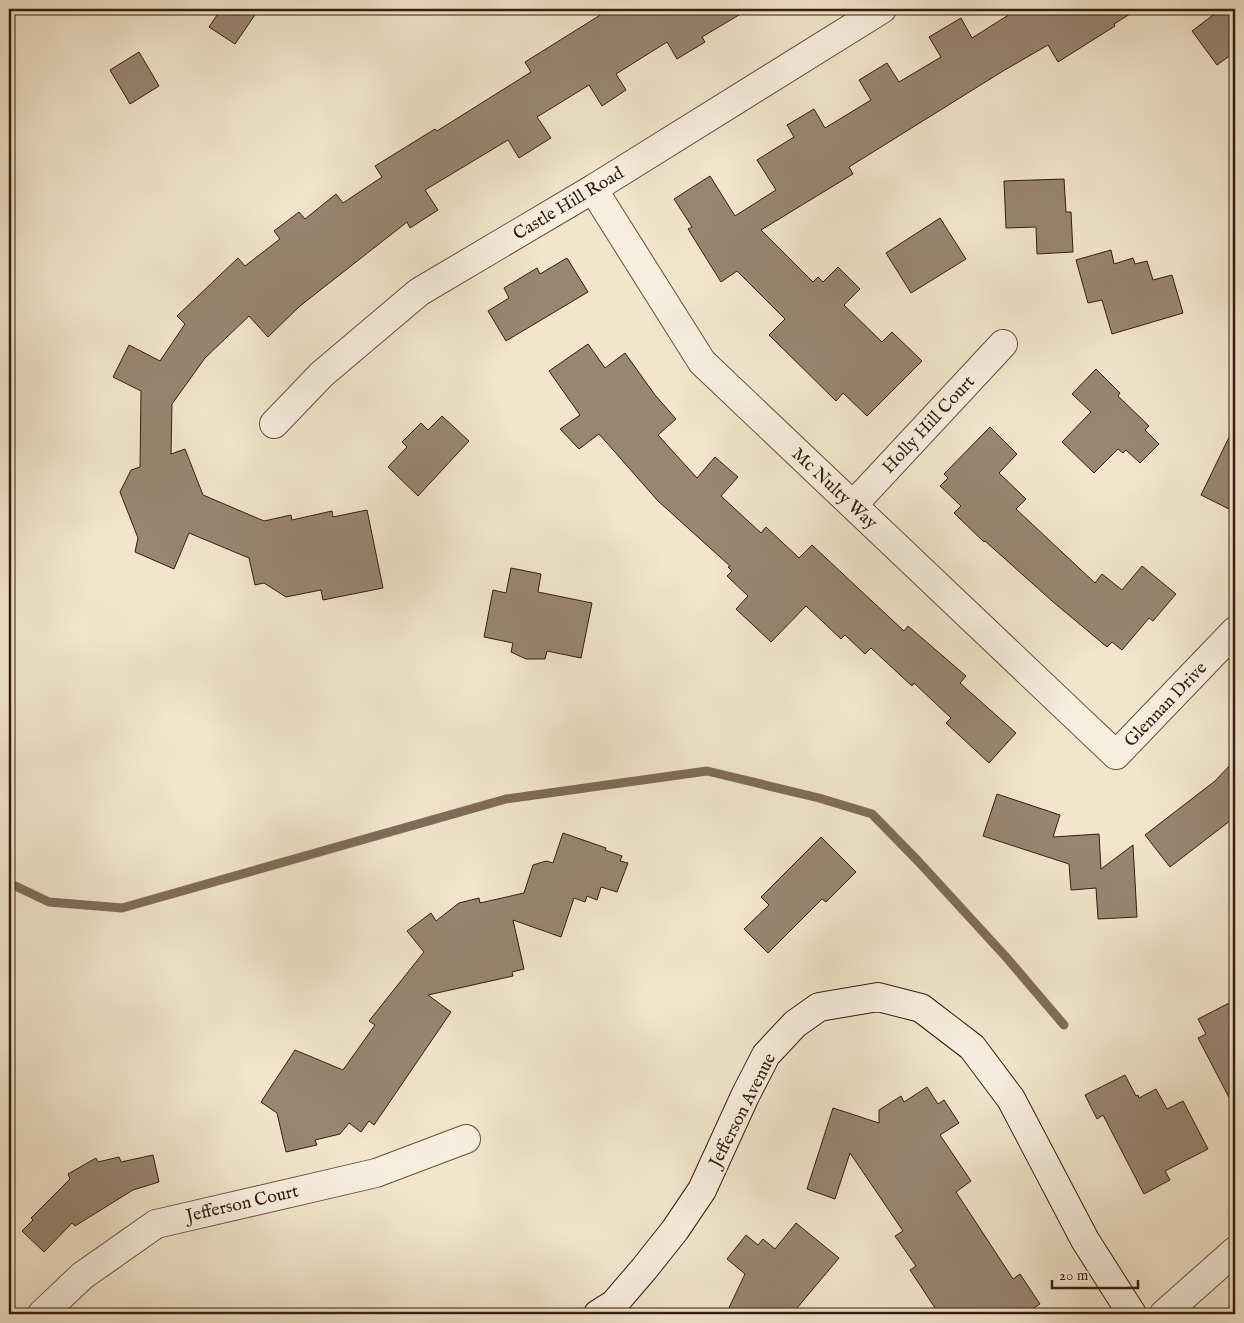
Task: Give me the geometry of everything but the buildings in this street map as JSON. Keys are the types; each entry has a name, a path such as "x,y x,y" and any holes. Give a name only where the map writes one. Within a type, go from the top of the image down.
{"street":[{"name":"Castle Hill Road","path":"274,424 322,374 419,292 592,189 882,9"},
{"name":"Mc Nulty Way","path":"592,189 702,362 854,504 1116,755"},
{"name":"Holly Hill Court","path":"854,504 1004,344"},
{"name":"Glennan Drive","path":"1116,755 1235,631"},
{"name":"Jefferson Avenue","path":"598,1314 614,1304 644,1269 676,1230 702,1190 744,1096 766,1055 795,1024 818,1007 878,997 921,1008 972,1047 1010,1099 1085,1240 1132,1314"},
{"name":"Jefferson Court","path":"42,1314 82,1276 156,1224 376,1173 466,1139"},
{"path":"1164,1314 1235,1251"}],"waterway":[{"path":"9,883 49,902 122,908 506,799 707,771 819,798 872,814 1006,957 1064,1025"}]}
